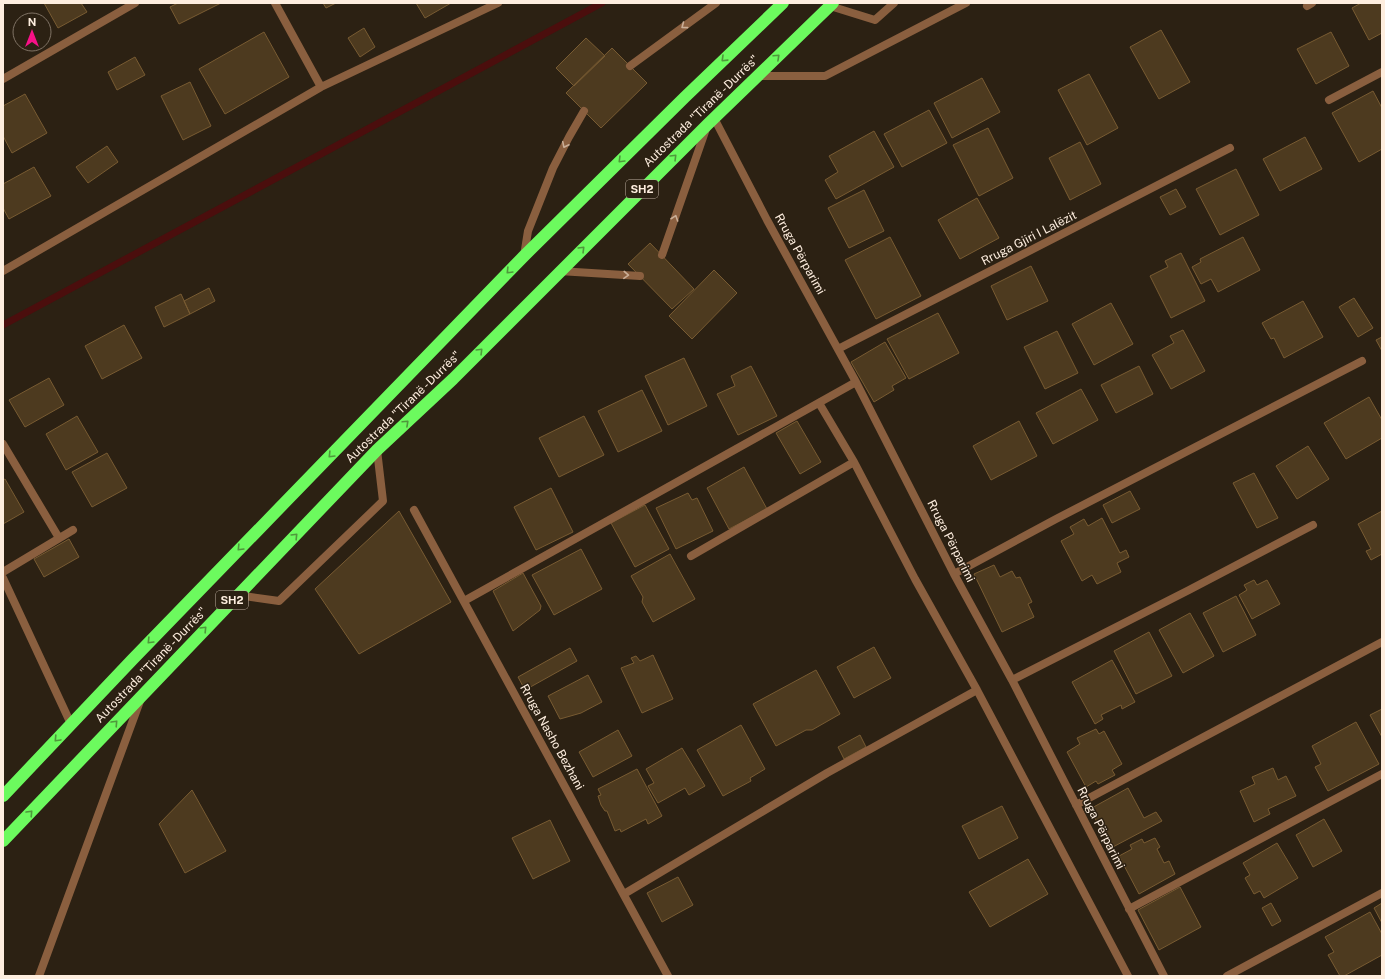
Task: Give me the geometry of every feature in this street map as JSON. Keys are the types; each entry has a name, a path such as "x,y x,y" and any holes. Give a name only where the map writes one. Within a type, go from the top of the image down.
{"highway":[{"name":"Autostrada \"Tiranë - Durrës\"","path":"3,796 524,256 684,97 783,3"},
{"name":"Autostrada \"Tiranë - Durrës\"","path":"3,841 377,450 453,379 559,271 756,76 832,5"}],"street":[{"path":"3,79 135,3"},
{"path":"275,3 321,87"},
{"path":"3,271 321,87 498,3"},
{"path":"630,66 716,3"},
{"path":"832,5 875,20 894,3"},
{"path":"756,76 825,76 966,3"},
{"path":"1329,100 1382,72"},
{"path":"524,256 528,231 553,168 584,111"},
{"path":"662,255 711,121"},
{"name":"Rruga Përparimi","path":"711,121 856,382 954,574 1012,680 1164,976"},
{"name":"Rruga Gjiri I Lalëzit","path":"838,349 1230,148"},
{"path":"559,271 640,276"},
{"path":"954,574 1050,522 1362,361"},
{"path":"464,601 856,382"},
{"path":"818,403 854,462 915,579 977,690 1128,976"},
{"path":"3,444 59,538"},
{"path":"237,595 279,601 382,501 377,450"},
{"path":"691,556 854,462"},
{"name":"Rruga Nasho Bezhani","path":"414,510 668,976"},
{"path":"1012,680 1313,525"},
{"path":"3,572 74,530"},
{"path":"3,578 71,724"},
{"path":"1076,805 1382,642"},
{"path":"624,894 827,773 977,690"},
{"path":"39,976 142,695"},
{"path":"1129,910 1382,774"},
{"path":"1227,976 1382,893"}],"building":[{"path":"44,3 81,3 87,12 58,28 52,17 52,12 49,12"},
{"path":"178,3 221,3 179,24 170,7"},
{"path":"323,3 336,3 326,8"},
{"path":"416,3 451,3 425,18"},
{"path":"1361,3 1382,3 1382,33 1369,40 1352,8"},
{"path":"364,28 375,47 360,57 348,38"},
{"path":"1161,30 1190,82 1159,99 1130,47"},
{"path":"264,32 289,77 225,114 199,69"},
{"path":"1331,32 1349,66 1316,84 1297,49"},
{"path":"586,38 605,56 574,86 556,68"},
{"path":"612,48 647,83 601,128 566,93"},
{"path":"135,57 145,75 117,90 108,72"},
{"path":"1089,74 1118,128 1087,145 1058,90"},
{"path":"982,78 1000,112 952,138 934,103"},
{"path":"190,82 211,126 183,140 161,96"},
{"path":"1373,91 1382,108 1382,149 1359,162 1332,113"},
{"path":"25,94 47,133 12,153 3,136 3,106"},
{"path":"929,110 947,143 902,167 884,134"},
{"path":"988,128 1013,178 979,196 953,145"},
{"path":"874,131 894,167 836,199 825,180 838,172 829,156"},
{"path":"1305,137 1322,169 1280,191 1263,159"},
{"path":"1080,142 1101,184 1070,200 1049,158"},
{"path":"107,146 118,162 88,183 76,167"},
{"path":"34,167 51,196 9,219 3,208 3,184"},
{"path":"1236,169 1259,215 1220,235 1196,189"},
{"path":"1176,189 1186,207 1170,215 1160,197"},
{"path":"864,190 884,231 849,248 828,208"},
{"path":"977,198 999,238 960,259 938,220"},
{"path":"890,237 921,296 876,319 845,260"},
{"path":"1243,237 1260,270 1218,292 1211,279 1201,284 1192,267 1201,262 1200,259"},
{"path":"650,243 694,289 672,309 628,264"},
{"path":"1181,253 1205,301 1171,318 1150,276 1168,267 1165,261"},
{"path":"1031,266 1048,301 1007,320 991,286"},
{"path":"714,270 737,293 692,339 669,316"},
{"path":"209,288 215,301 190,314 184,301"},
{"path":"181,294 190,314 164,327 155,307"},
{"path":"1354,298 1373,328 1358,337 1339,307"},
{"path":"1303,301 1323,337 1284,358 1274,338 1271,339 1262,323"},
{"path":"1111,303 1133,344 1094,365 1072,324"},
{"path":"938,313 959,353 909,379 887,339"},
{"path":"124,325 142,358 102,379 85,346"},
{"path":"1183,330 1205,371 1171,389 1152,355 1174,343 1170,336"},
{"path":"1057,331 1078,373 1045,389 1024,347"},
{"path":"1382,337 1382,351 1376,340"},
{"path":"885,342 906,378 892,386 894,390 874,402 851,362"},
{"path":"684,358 707,406 668,425 645,376"},
{"path":"751,366 777,416 738,435 717,394 735,386 731,376"},
{"path":"1139,366 1153,394 1116,413 1101,385"},
{"path":"49,378 64,405 25,427 9,400"},
{"path":"1081,389 1098,420 1053,444 1036,413"},
{"path":"642,390 662,431 618,452 598,411"},
{"path":"1369,397 1382,420 1382,438 1346,459 1324,423"},
{"path":"77,416 98,452 66,470 46,434"},
{"path":"584,416 604,455 559,477 539,438"},
{"path":"797,421 821,462 800,474 776,433"},
{"path":"1019,421 1037,456 991,480 973,446"},
{"path":"1308,446 1329,479 1297,499 1276,466"},
{"path":"107,453 127,488 92,507 72,472"},
{"path":"744,467 767,509 729,529 707,488"},
{"path":"1254,473 1278,518 1257,528 1233,483"},
{"path":"5,479 24,512 3,524 3,480"},
{"path":"551,488 573,532 536,550 514,507"},
{"path":"1130,491 1140,509 1112,523 1103,505"},
{"path":"688,493 692,500 697,498 713,531 676,549 656,508"},
{"path":"645,505 669,549 635,567 611,523"},
{"path":"399,511 451,602 359,654 315,589"},
{"path":"1382,511 1382,554 1371,560 1366,551 1371,549 1358,524"},
{"path":"1102,518 1120,553 1126,550 1129,557 1117,563 1121,572 1097,584 1092,575 1082,581 1061,541 1074,534 1070,527 1084,519 1088,526"},
{"path":"69,539 79,557 44,577 34,559"},
{"path":"581,549 602,589 554,615 532,575"},
{"path":"670,554 695,599 653,622 642,602 643,597 631,576"},
{"path":"994,565 1000,577 1012,571 1016,578 1020,577 1032,602 1028,604 1034,617 1002,632 974,574"},
{"path":"523,573 541,606 540,610 513,631 493,591"},
{"path":"1254,580 1257,585 1267,580 1280,604 1252,619 1239,595 1247,590 1244,585"},
{"path":"1236,596 1256,635 1223,652 1203,613"},
{"path":"1190,613 1214,656 1183,673 1159,630"},
{"path":"1149,632 1172,676 1136,694 1114,651"},
{"path":"874,647 891,678 854,698 837,667"},
{"path":"570,648 577,661 525,690 518,677"},
{"path":"653,655 673,699 642,713 621,668 634,663 631,658 636,656 640,661"},
{"path":"1112,660 1135,702 1122,709 1121,705 1101,715 1103,719 1095,724 1072,682"},
{"path":"816,670 840,714 812,730 806,730 776,746 753,704"},
{"path":"588,675 602,702 581,713 560,719 548,696"},
{"path":"1382,709 1382,737 1370,715"},
{"path":"1356,722 1379,764 1328,791 1315,767 1321,764 1312,746"},
{"path":"741,725 765,769 750,778 751,781 723,796 697,750"},
{"path":"1096,729 1099,734 1104,731 1122,764 1112,770 1115,775 1098,784 1096,781 1086,787 1067,752 1080,744 1077,738"},
{"path":"618,730 632,756 593,777 579,752"},
{"path":"860,735 866,747 844,759 838,747"},
{"path":"682,748 705,786 689,795 685,788 658,803 648,786 654,783 646,769"},
{"path":"1273,768 1278,780 1286,776 1296,796 1268,809 1270,814 1254,822 1240,791 1255,784 1252,777"},
{"path":"637,769 662,816 648,824 646,819 621,832 620,829 615,831 607,811 605,811 601,805 598,796 601,795 598,789"},
{"path":"1128,788 1144,818 1156,812 1162,821 1111,848 1090,809"},
{"path":"192,790 226,851 185,873 159,824"},
{"path":"1002,806 1018,838 979,859 962,826"},
{"path":"1324,819 1342,851 1313,867 1296,835"},
{"path":"550,820 570,861 533,879 512,838"},
{"path":"1155,838 1160,847 1157,849 1164,863 1169,861 1175,874 1139,894 1119,856 1132,849 1130,845 1142,839 1144,843"},
{"path":"1277,843 1298,878 1264,898 1260,891 1254,894 1245,878 1250,875 1243,863"},
{"path":"1028,859 1048,894 990,927 969,892"},
{"path":"678,877 693,905 662,922 647,893"},
{"path":"1180,887 1201,927 1159,950 1138,910"},
{"path":"1271,903 1281,921 1272,926 1262,908"},
{"path":"1382,903 1382,923 1374,908"},
{"path":"1370,912 1382,934 1382,955 1344,976 1340,976 1328,955 1334,952 1325,937"}],"waterway":[{"path":"3,325 602,3"}]}
